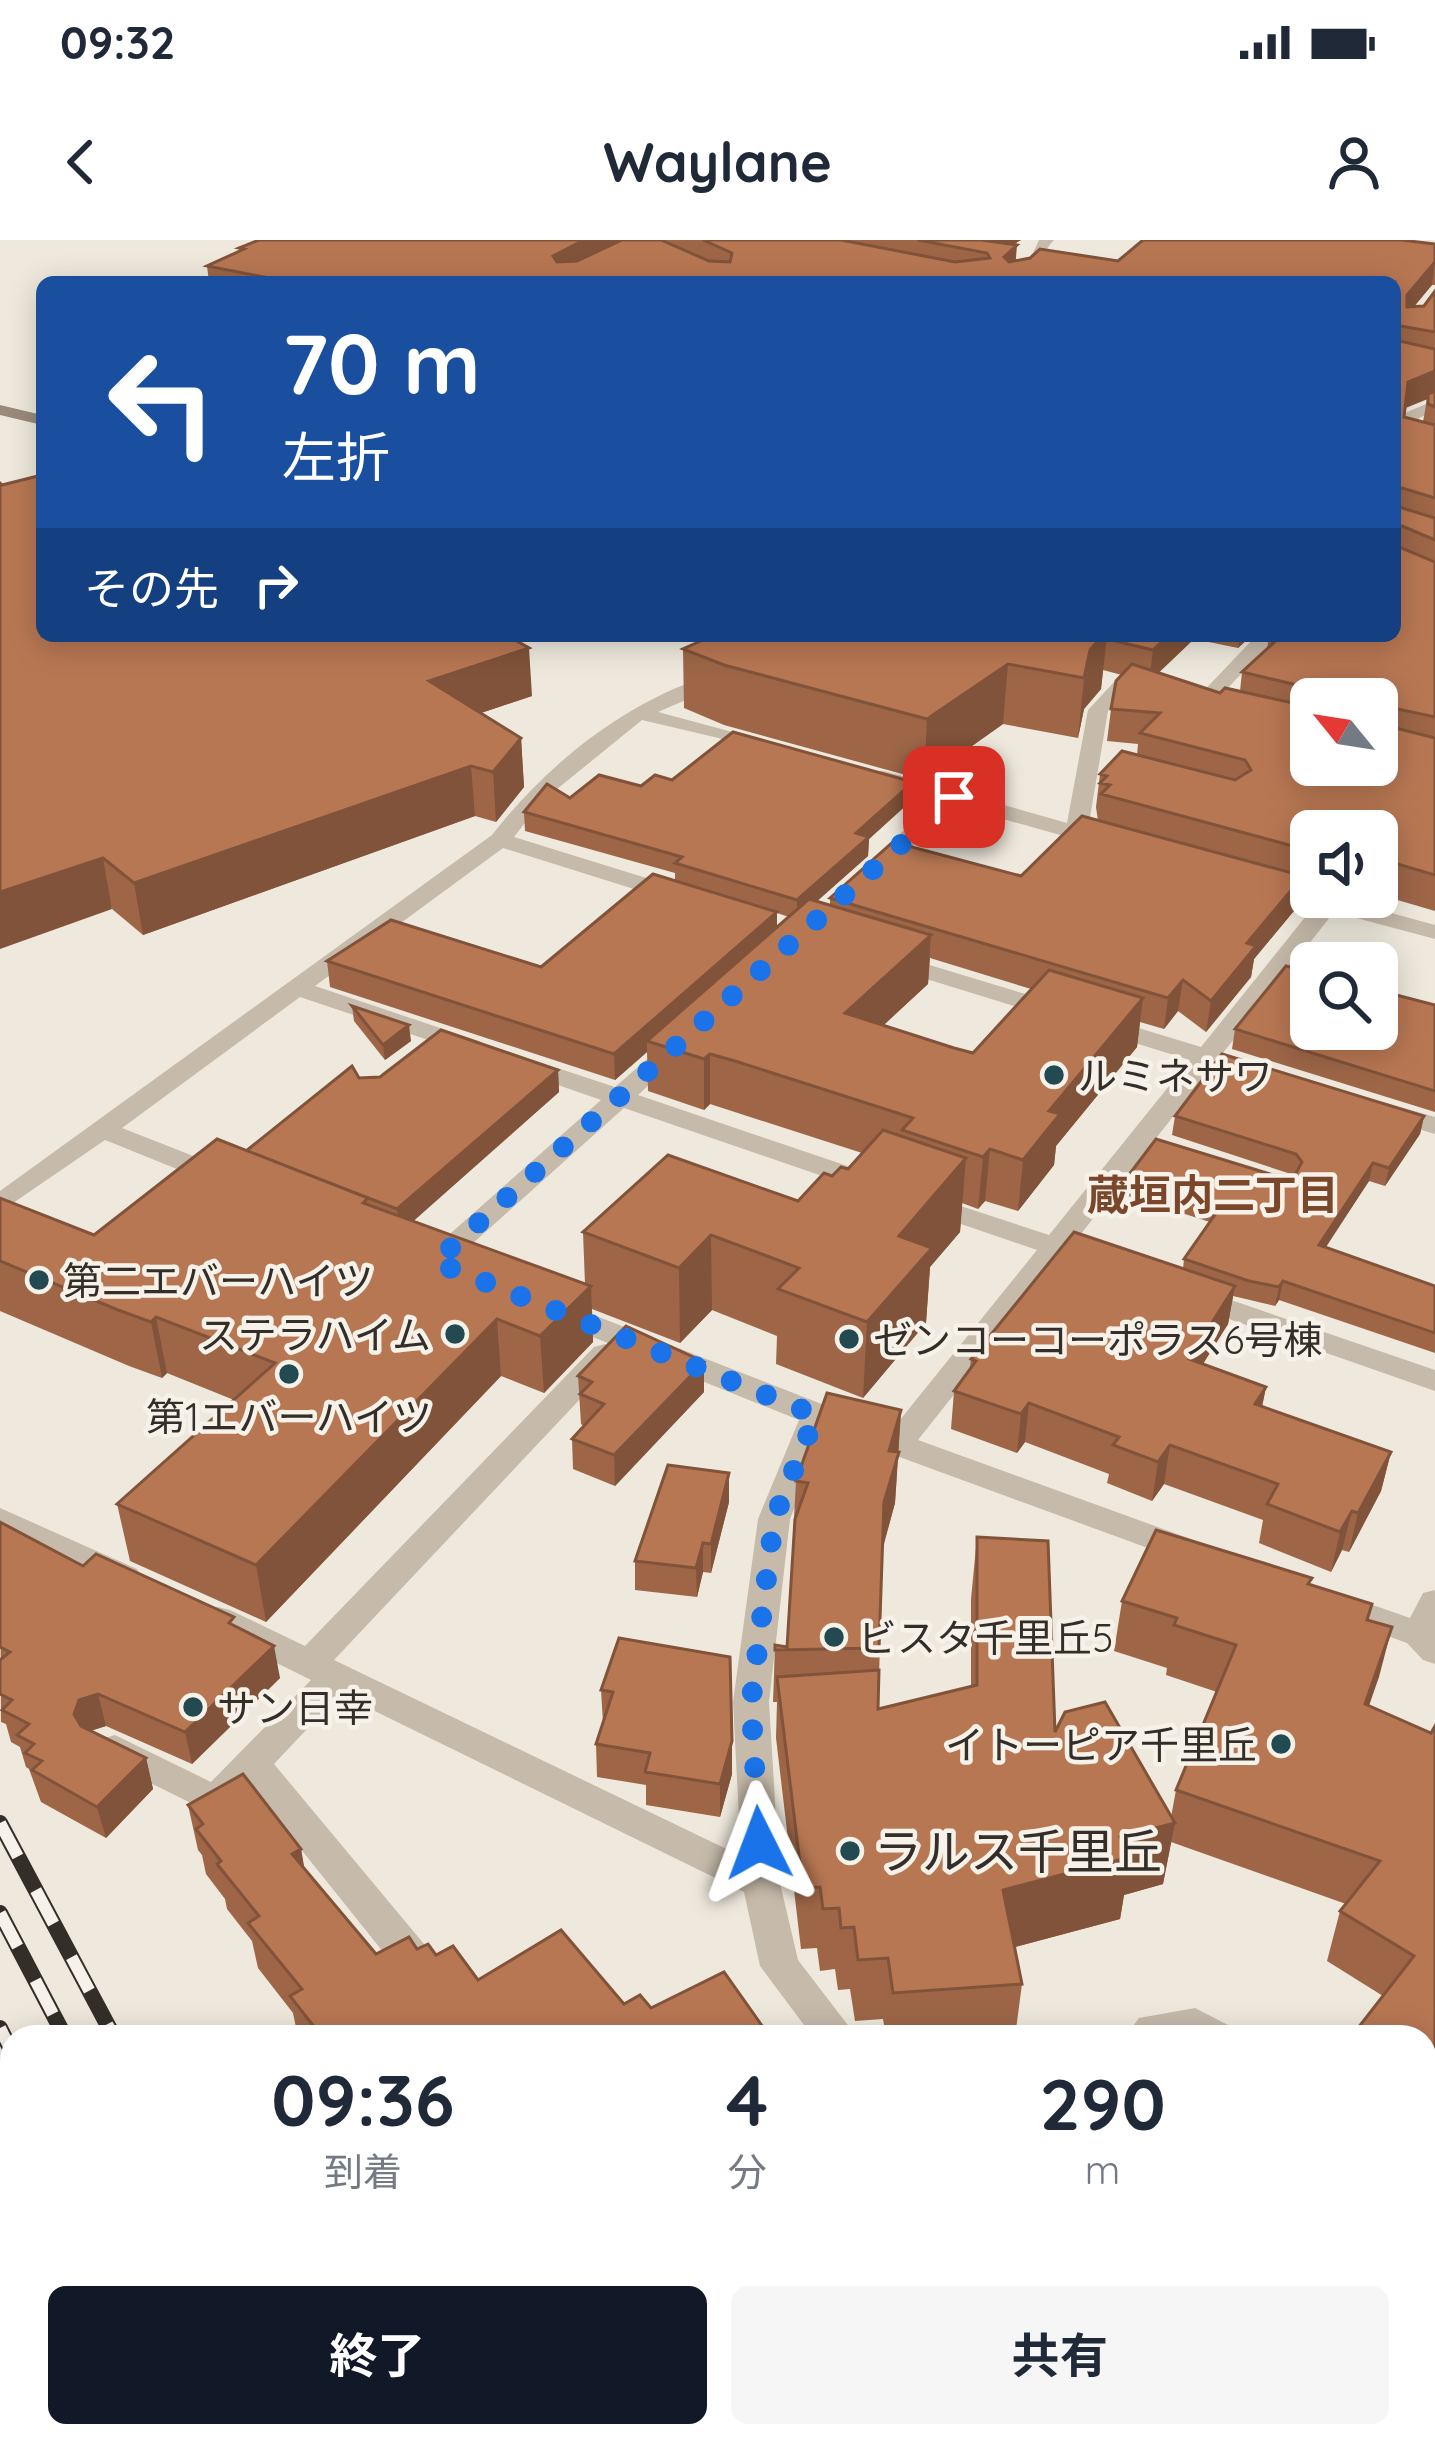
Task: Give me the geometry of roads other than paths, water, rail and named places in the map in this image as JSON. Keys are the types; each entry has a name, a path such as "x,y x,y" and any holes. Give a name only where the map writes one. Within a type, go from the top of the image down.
{"street":[{"path":"1023,276 1034,268 1040,245 1047,240"},
{"path":"1435,405 1411,416 1408,438 1435,446"},
{"path":"0,410 36,419"},
{"path":"1223,710 1191,703 1260,642"},
{"path":"0,1204 500,840 533,797 638,713 741,668"},
{"path":"1076,832 1099,768 1098,710 1120,685"},
{"path":"638,713 796,755"},
{"path":"864,773 1122,845"},
{"path":"853,888 954,797"},
{"path":"500,840 694,900"},
{"path":"1237,877 1290,892"},
{"path":"897,1444 1057,1247 1152,1142 1207,1057 1317,918"},
{"path":"1384,918 1435,932"},
{"path":"870,954 1276,1078"},
{"path":"300,988 430,1042 620,1097 1124,1271"},
{"path":"476,1279 424,1258 703,1023"},
{"path":"1366,1105 1435,1126"},
{"path":"102,1129 257,1191"},
{"path":"1168,1287 1435,1381"},
{"path":"538,1304 816,1415 1206,1557"},
{"path":"104,1744 215,1801 252,1763 324,1668 621,1337"},
{"path":"816,1415 774,1519 752,1721 761,1883 780,1966 827,2025"},
{"path":"0,1519 324,1668 761,1883"},
{"path":"1314,1596 1427,1642 1435,1602"},
{"path":"752,1721 798,1719"},
{"path":"252,1763 410,1956"}],"railway":[{"path":"0,1823 108,2025"},
{"path":"0,1913 59,2025"}],"place":[{"name":"ルミネサワ","path":"1054,1075"},
{"name":"第二エバーハイツ","path":"39,1280"},
{"name":"ステラハイム","path":"455,1334"},
{"name":"ゼンコーコーポラス6号棟","path":"849,1339"},
{"name":"第1エバーハイツ","path":"289,1374"},
{"name":"ビスタ千里丘5","path":"834,1637"},
{"name":"サン日幸","path":"193,1707"},
{"name":"イトーピア千里丘","path":"1281,1744"},
{"name":"ラルス千里丘","path":"850,1851"}],"district":[{"name":"蔵垣内二丁目","path":"1213,1194"}]}
